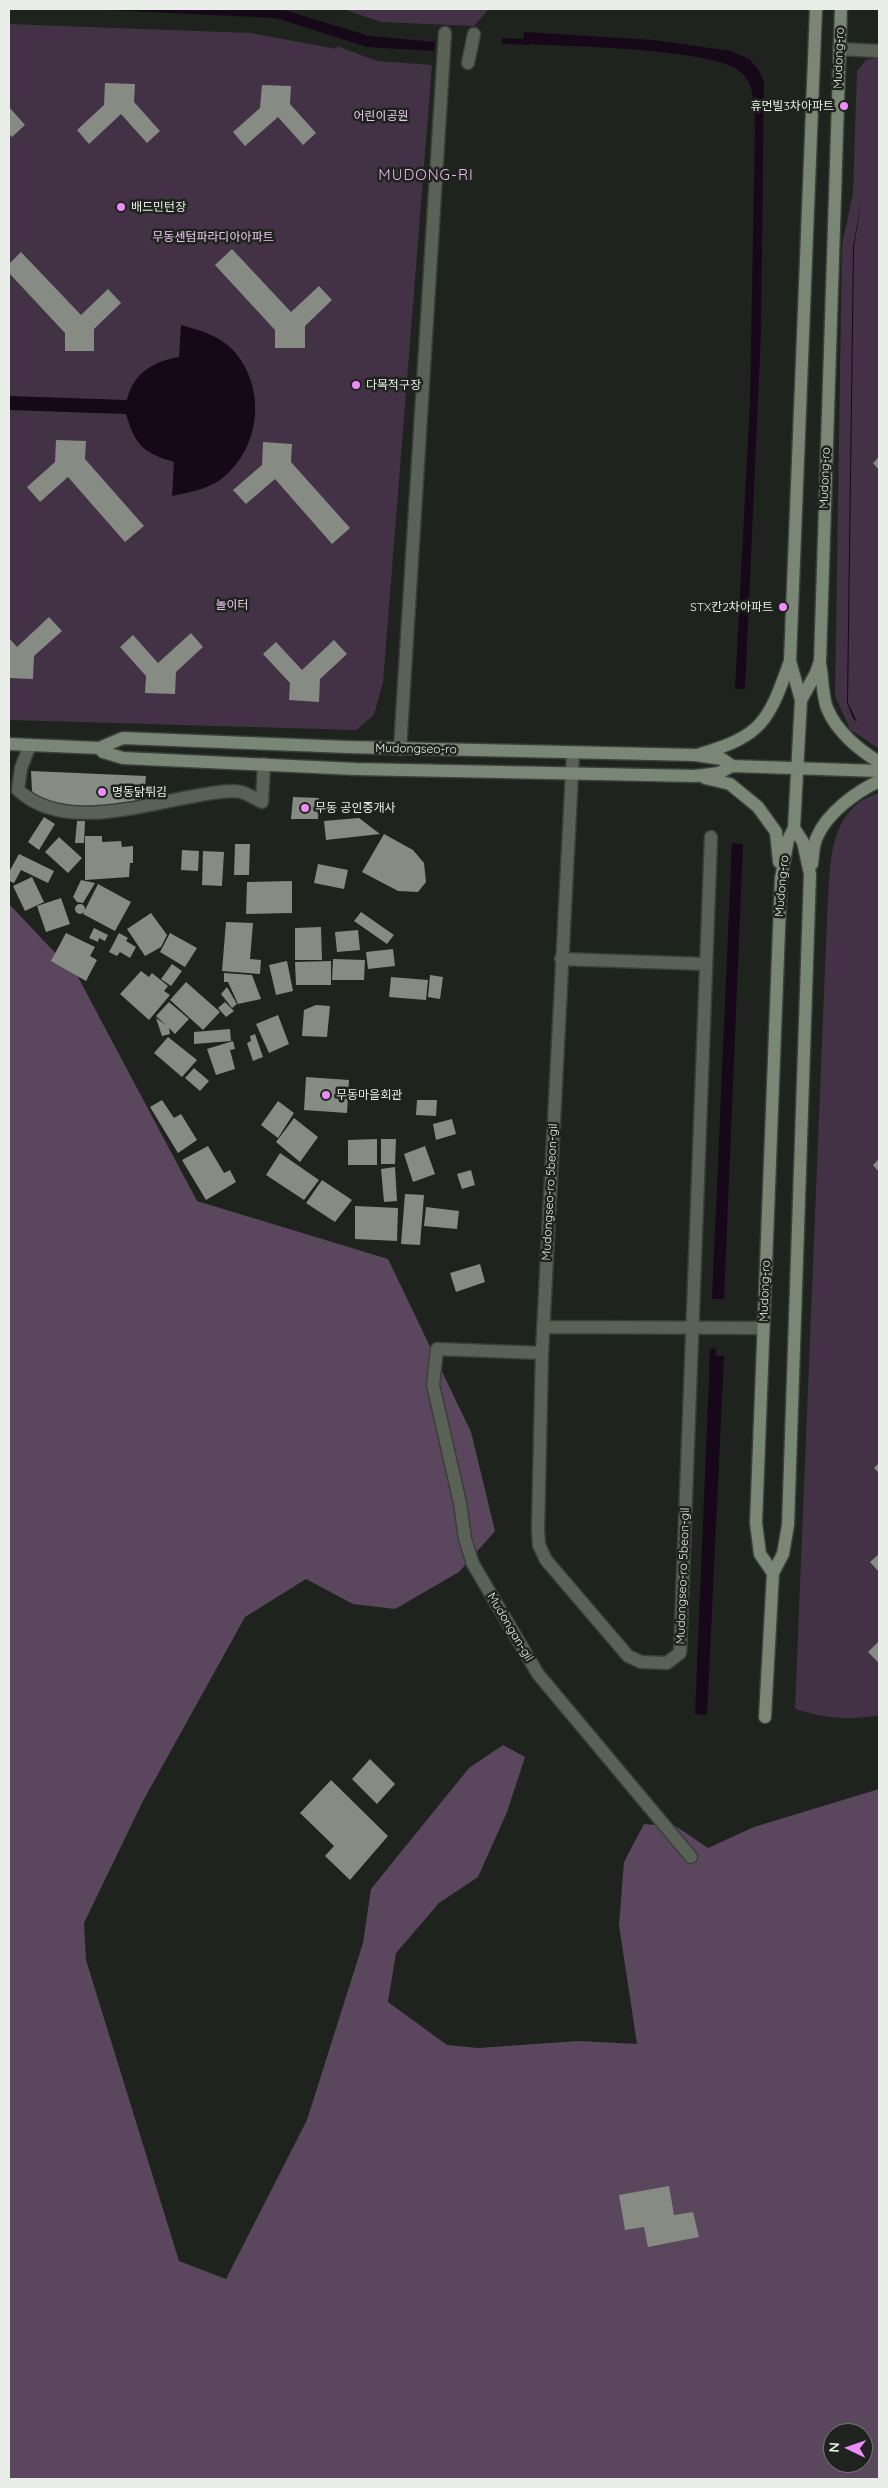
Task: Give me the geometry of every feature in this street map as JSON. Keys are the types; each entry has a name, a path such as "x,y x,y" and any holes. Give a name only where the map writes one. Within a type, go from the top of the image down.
{"main road":[{"name":"Mudong-ro","path":"802,700 790,660 816,9"},
{"name":"Mudong-ro","path":"802,700 811,685 820,661 841,9"},
{"path":"695,755 726,747 749,736 768,716 790,660"},
{"path":"820,661 827,708 841,730 855,745 879,762"},
{"path":"794,828 802,700"},
{"name":"Mudongseo-ro","path":"9,744 99,748 123,738 400,749 695,755 722,759 732,766"},
{"name":"Mudongseo-ro","path":"99,748 103,752 123,758 356,769 695,776"},
{"path":"695,776 719,773 732,766 879,771"},
{"path":"695,776 730,784 758,808 776,832 781,878"},
{"path":"810,874 816,837 845,803 864,788 879,781"},
{"name":"Mudong-ro","path":"765,1717 773,1573 783,1554 788,1525 810,874 803,842 794,828"},
{"name":"Mudong-ro","path":"773,1573 760,1554 756,1522 781,878 788,840 794,828"}],"street":[{"path":"400,749 445,33"},
{"path":"468,63 474,34"},
{"path":"839,50 879,51"},
{"path":"30,745 22,768 18,790 31,802 88,814 213,793 241,792 262,802 264,764"},
{"name":"Mudongseo-ro 5beon-gil","path":"573,752 542,1353 539,1545 546,1560 628,1656 641,1662 667,1663 680,1653 711,837"},
{"path":"561,959 706,964"},
{"path":"544,1327 763,1328"},
{"name":"Mudongan-gil","path":"542,1353 437,1349 433,1385 458,1493 465,1539 473,1564 538,1674 691,1857"}],"green space":[{"path":"343,9 489,9 474,26 381,22"},
{"name":"무동센텀파라디아아파트","path":"9,24 250,33 337,49 337,46 377,61 432,65 383,682 374,715 356,730 9,720"},
{"path":"879,57 879,749 850,729 835,696 842,245 853,193 857,71 866,60"},
{"path":"879,793 879,1715 847,1718 816,1715 795,1709 827,919 831,863 839,828 848,813 861,801"}],"shaded area":[{"path":"86,9 281,9 369,36 435,42 434,51 367,47 276,18"},
{"path":"524,32 653,40 731,51 749,59 758,69 764,82 761,332 745,689 735,689 750,402 755,129 754,100 750,86 743,74 729,65 705,59 639,50 523,44"},
{"path":"862,197 854,247 848,703 857,722 853,718 847,703 853,247"},
{"path":"181,325 201,331 227,344 243,363 254,397 255,414 246,448 237,463 225,476 213,484 172,496 174,462 155,455 142,446 129,425 126,414 9,410 9,396 127,400 134,382 146,370 153,365 179,357"},
{"path":"732,843 743,844 724,1299 712,1299"},
{"path":"9,904 78,977 197,1201 388,1259 471,1432 495,1531 459,1572 395,1609 353,1604 306,1579 245,1617 143,1801 84,1923 86,1960 179,2261 226,2279 307,2120 363,1943 371,1889 469,1768 503,1745 525,1757 507,1812 478,1877 439,1903 396,1953 388,2002 447,2045 478,2048 578,2041 637,2044 619,1925 624,1862 644,1824 677,1827 708,1848 754,1827 879,1789 879,2479 9,2479"},
{"path":"710,1356 724,1356 707,1715 695,1714"}],"building":[{"path":"105,83 135,84 134,102 160,131 147,143 121,114 89,144 77,130 104,105"},
{"path":"262,85 291,86 290,104 316,133 303,145 278,117 245,146 233,132 260,108"},
{"path":"9,107 25,125 12,137 9,134"},
{"path":"232,249 291,312 319,286 332,300 305,326 305,348 275,348 275,330 215,265"},
{"path":"21,252 81,315 108,289 121,303 94,329 94,351 65,351 65,333 9,273 9,264"},
{"path":"56,440 86,441 85,459 144,526 125,542 68,477 40,502 27,487 55,462"},
{"path":"263,442 292,444 291,462 350,528 332,544 275,479 246,504 233,490 262,465"},
{"path":"879,457 879,470 873,463"},
{"path":"49,617 62,631 34,656 33,679 9,678 9,638 17,647"},
{"path":"191,633 203,647 176,672 175,694 145,693 146,676 120,647 133,635 158,663"},
{"path":"334,640 347,654 320,679 319,702 289,700 290,683 263,654 276,642 302,670"},
{"path":"31,771 146,776 144,799 94,809 39,800 32,791"},
{"name":"무동 공인중개사","path":"293,797 319,798 318,819 291,819"},
{"path":"44,817 55,824 39,850 28,842"},
{"path":"359,818 380,834 326,840 324,821"},
{"path":"77,821 85,821 84,843 75,843"},
{"path":"384,834 413,850 424,863 426,882 418,892 398,891 362,872"},
{"path":"85,836 102,836 102,842 121,841 122,847 133,846 133,863 130,863 129,877 85,880"},
{"path":"59,837 82,858 68,873 45,852"},
{"path":"235,844 250,844 249,875 234,875"},
{"path":"182,850 199,851 198,871 181,870"},
{"path":"203,851 224,852 222,886 202,885"},
{"path":"19,854 54,871 48,883 21,870 14,883 9,881 9,872"},
{"path":"318,864 348,870 344,889 314,883"},
{"path":"32,877 44,902 25,911 13,886"},
{"path":"81,880 95,883 83,903 77,902 73,897"},
{"path":"292,881 292,913 246,914 247,882"},
{"path":"98,884 131,902 115,931 83,914"},
{"path":"61,898 70,924 46,932 37,906"},
{"path":"80,904 85,909 80,914 75,909"},
{"path":"361,912 394,935 387,944 354,921"},
{"path":"151,913 167,935 161,947 145,956 127,929"},
{"path":"226,922 253,923 250,959 261,960 260,974 222,971"},
{"path":"321,927 322,960 295,960 295,928"},
{"path":"94,928 108,935 105,941 99,938 98,942 89,938"},
{"path":"358,930 360,950 337,952 335,932"},
{"path":"66,933 95,947 90,956 97,960 86,981 51,961"},
{"path":"119,933 128,938 126,941 136,947 130,958 120,952 117,956 109,952"},
{"path":"170,933 197,948 185,967 160,952"},
{"path":"393,949 395,966 368,969 366,952"},
{"path":"333,959 365,960 364,980 332,980"},
{"path":"287,961 293,991 276,995 269,965"},
{"path":"331,961 331,985 296,985 295,962"},
{"path":"172,964 182,971 171,986 161,979"},
{"path":"141,971 149,977 152,973 168,986 164,991 170,995 149,1020 120,994"},
{"path":"224,973 252,975 261,999 238,1004 228,982 224,982"},
{"path":"430,975 443,977 440,999 428,997"},
{"path":"391,977 428,980 426,1000 389,997"},
{"path":"186,982 220,1012 203,1030 170,1000"},
{"path":"227,987 237,1004 232,1008 221,994"},
{"path":"169,1002 189,1019 175,1034 169,1028 170,1034 162,1036 156,1018 166,1025 156,1016"},
{"path":"225,1002 234,1011 226,1017 218,1008"},
{"path":"316,1005 330,1006 327,1037 302,1036 304,1010"},
{"path":"278,1015 289,1044 269,1053 256,1024"},
{"path":"230,1029 231,1041 194,1044 194,1032"},
{"path":"255,1034 263,1057 253,1061 247,1043 251,1041 250,1036"},
{"path":"168,1037 197,1060 182,1077 154,1053"},
{"path":"233,1041 235,1049 230,1050 235,1069 216,1075 207,1049"},
{"path":"194,1068 209,1081 200,1091 185,1078"},
{"name":"무동마을회관","path":"306,1077 349,1080 347,1113 304,1110"},
{"path":"162,1100 174,1118 181,1114 197,1140 178,1153 150,1107"},
{"path":"417,1100 437,1100 436,1116 416,1115"},
{"path":"278,1101 294,1113 278,1138 261,1125"},
{"path":"294,1118 318,1137 300,1162 276,1142"},
{"path":"452,1119 456,1134 436,1140 433,1124"},
{"path":"377,1139 377,1165 348,1165 348,1140"},
{"path":"381,1139 396,1139 395,1164 381,1164"},
{"path":"208,1146 224,1173 230,1170 236,1182 206,1200 182,1160"},
{"path":"425,1146 435,1174 413,1182 404,1154"},
{"path":"280,1153 319,1180 304,1200 266,1175"},
{"path":"879,1159 879,1172 873,1165"},
{"path":"395,1167 397,1201 384,1202 381,1169"},
{"path":"471,1170 475,1185 462,1189 457,1174"},
{"path":"322,1180 352,1200 335,1222 306,1203"},
{"path":"405,1194 424,1195 420,1245 401,1244"},
{"path":"355,1206 398,1208 397,1241 355,1239"},
{"path":"426,1207 459,1211 457,1229 424,1226"},
{"path":"480,1264 485,1282 456,1292 450,1273"},
{"path":"879,1463 879,1473 874,1468"},
{"path":"879,1554 879,1572 870,1562"},
{"path":"879,1641 879,1663 868,1652"},
{"path":"370,1759 395,1784 377,1804 352,1779"},
{"path":"331,1780 388,1836 350,1880 325,1856 334,1846 300,1813"},
{"path":"669,2186 674,2215 693,2212 699,2237 648,2247 644,2227 625,2230 619,2195"}],"waterway":[{"path":"504,41 529,42"},
{"path":"712,1363 713,1351"}],"place":[{"name":"휴먼빌3차아파트","path":"844,106"},
{"name":"배드민턴장","path":"121,207"},
{"name":"다목적구장","path":"356,385"},
{"name":"STX칸2차아파트","path":"783,607"},
{"name":"명동닭튀김","path":"102,792"},
{"name":"무동 공인중개사","path":"305,808"},
{"name":"무동마을회관","path":"326,1095"}],"district":[{"name":"MUDONG-RI","path":"426,175"}],"park label":[{"name":"어린이공원","path":"381,116"},
{"name":"놀이터","path":"232,605"}]}
